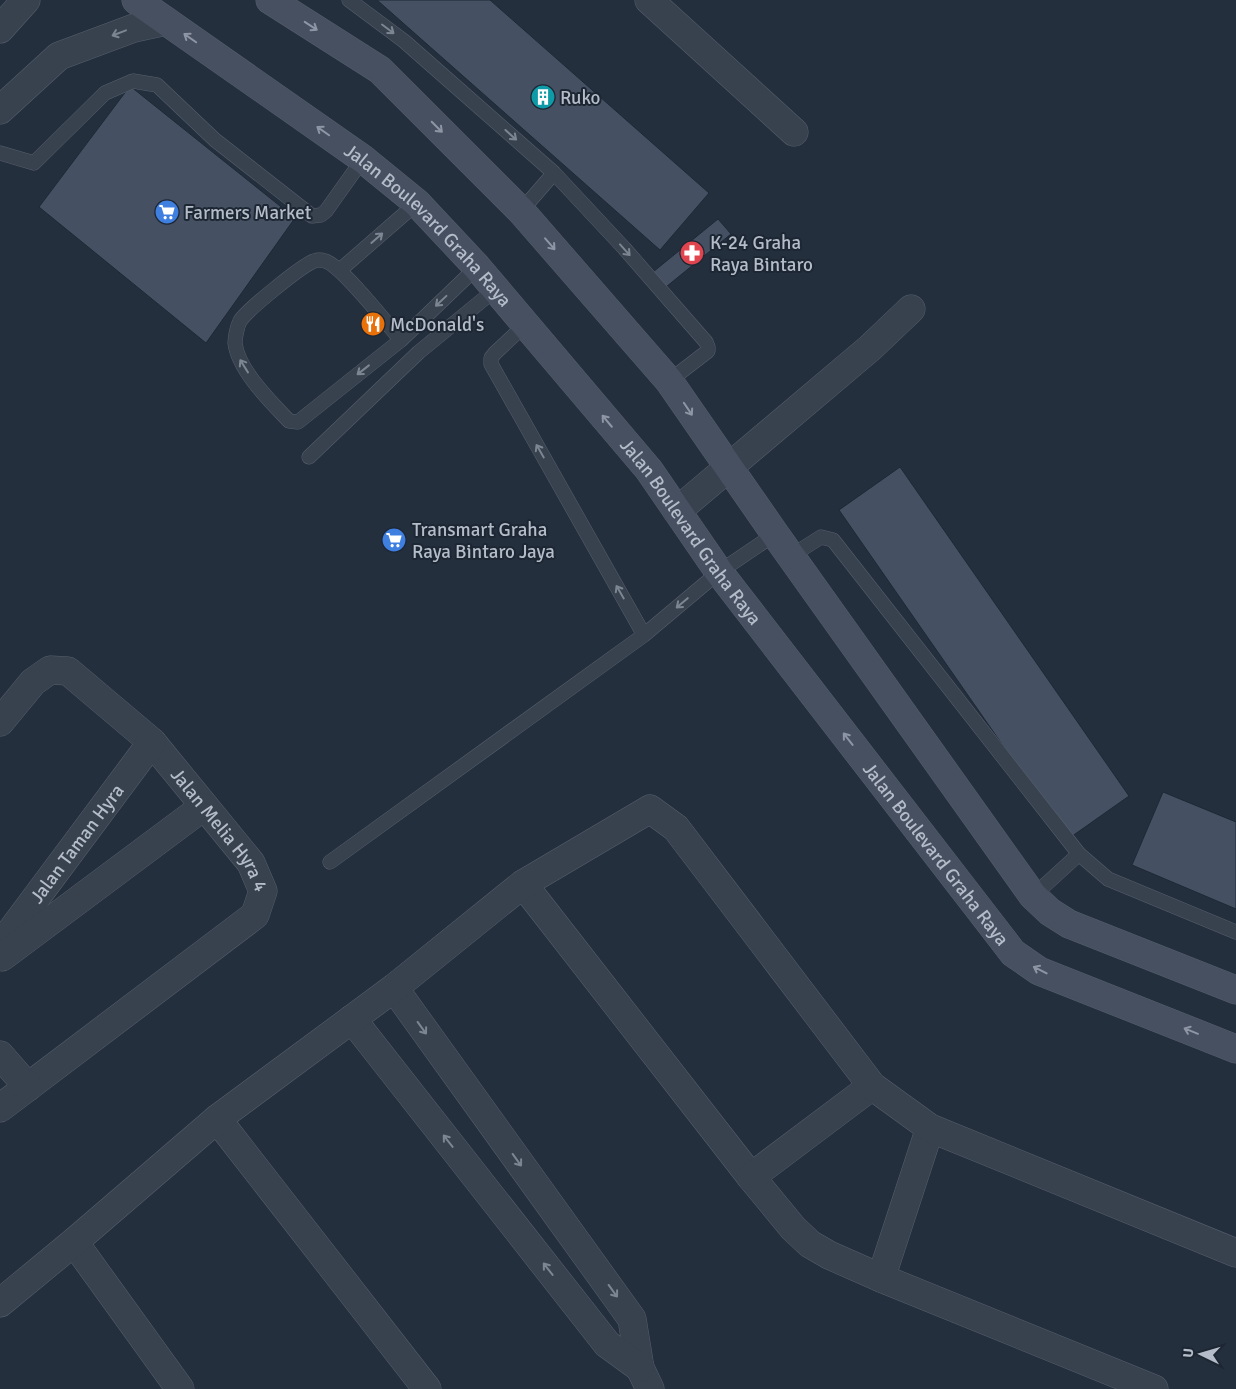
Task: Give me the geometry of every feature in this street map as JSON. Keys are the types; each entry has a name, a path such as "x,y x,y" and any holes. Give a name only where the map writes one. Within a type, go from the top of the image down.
{"main road":[{"name":"Jalan Boulevard Graha Raya","path":"136,0 363,160 416,203 477,267 649,470 719,572 1013,953 1039,971 1236,1049"},
{"path":"270,0 380,70 521,211 669,381 729,469 1033,896 1050,912 1069,924 1236,990"}],"street":[{"path":"0,30 26,0"},
{"path":"649,0 794,132"},
{"path":"0,110 59,56 134,28 166,21"},
{"path":"677,511 729,469 912,310"},
{"name":"Jalan Melia Hyra 4","path":"0,722 33,682 50,670 68,671 152,742 250,863 263,891 255,915 0,1108"},
{"name":"Jalan Taman Hyra","path":"0,946 152,742"},
{"name":"Jalan Taman Hyra","path":"0,959 203,807"},
{"path":"0,1303 217,1119 394,988 524,884 650,809 676,828 872,1086 930,1128 1236,1253"},
{"path":"524,884 751,1176 793,1228 810,1244 829,1255 881,1278 1154,1389"},
{"path":"394,988 632,1318 645,1378"},
{"path":"352,1019 607,1344 645,1378"},
{"path":"0,1055 28,1087"},
{"path":"751,1176 872,1086"},
{"path":"217,1119 428,1389"},
{"path":"881,1278 930,1128"},
{"path":"74,1242 180,1389"}],"lane":[{"path":"349,0 404,41 554,172 624,248 708,345 708,351 669,381"},
{"path":"0,153 34,163 105,93 133,81 156,85 214,140 312,216 321,215 326,211 363,160"},
{"path":"521,211 554,172"},
{"path":"340,270 416,203"},
{"path":"401,340 340,270 326,261 315,260 300,269 240,321 235,340 237,355 251,377 289,421 298,422 401,340 477,267"},
{"path":"310,457 419,352 496,289"},
{"path":"526,324 494,353 491,358 491,364 644,635"},
{"path":"330,862 644,635 719,572 775,534"},
{"path":"791,556 821,536 833,540 1079,854 1108,879 1236,932"},
{"path":"1033,896 1079,854"}],"building":[{"name":"Ruko","path":"377,0 490,0 709,193 660,250"},
{"name":"Farmers Market","path":"130,86 295,218 206,343 39,207"},
{"name":"K-24 Graha Raya Bintaro","path":"718,219 731,234 666,287 653,272"},
{"path":"900,467 1129,796 1068,839 839,510"},
{"path":"1163,792 1236,822 1236,909 1132,865"}],"place":[{"name":"Ruko","path":"543,97"},
{"name":"Farmers Market","path":"167,212"},
{"name":"K-24 Graha Raya Bintaro","path":"692,253"},
{"name":"McDonald's","path":"373,324"},
{"name":"Transmart Graha Raya Bintaro Jaya","path":"394,540"}]}
